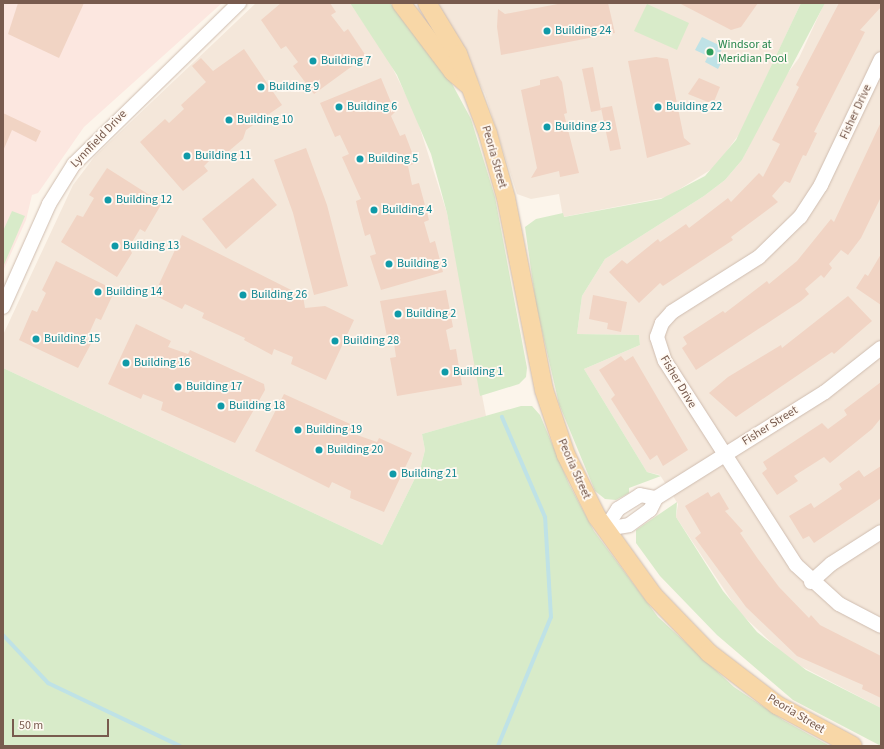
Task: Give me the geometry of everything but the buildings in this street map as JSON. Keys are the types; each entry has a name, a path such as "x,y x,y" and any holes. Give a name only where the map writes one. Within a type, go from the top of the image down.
{"main road":[{"name":"Peoria Street","path":"401,3 453,72 467,84"},
{"name":"Peoria Street","path":"427,3 458,54 467,84 488,134 502,181 547,401 571,464 605,529 654,596 716,658 777,705 853,746"}],"street":[{"name":"Lynnfield Drive","path":"3,307 53,197 74,164 239,3"},
{"name":"Fisher Drive","path":"881,59 817,193 796,223 766,252 672,312 659,328 658,341 662,356 784,548 812,582 839,604 881,626"},
{"name":"Fisher Street","path":"605,529 629,524 650,510 656,498 833,386 881,348"},
{"path":"812,582 831,564 881,532"}],"shaded area":[{"path":"3,3 222,3 84,127 38,193 32,195 26,220 3,271"},
{"path":"256,3 350,3 388,59 415,113 447,213 486,416 422,434 425,450 421,466 382,545 3,368 3,335 73,185 95,156"},
{"path":"438,3 801,3 740,133 715,167 667,197 563,217 559,194 531,199 517,194 485,94"},
{"path":"881,3 881,708 791,661 739,612 676,517 678,504 660,475 647,472 584,369 640,345 639,335 577,334 582,296 605,259 704,196 725,180 742,160 781,82 799,58 824,4"}],"green space":[{"path":"350,3 390,3 443,67 471,119 495,197 527,368 526,377 519,384 480,396 447,213 431,154 397,75"},
{"path":"801,3 825,3 742,160 725,180 704,196 605,259 582,296 577,334 639,335 640,345 584,369 647,472 661,476 629,488 629,493 616,500 605,499 595,491 559,404 536,305 525,227 536,219 563,213 564,217 661,199 705,176 736,140"},
{"path":"647,4 689,23 677,50 634,31"},
{"path":"12,211 25,216 3,267 3,231"},
{"path":"3,368 382,545 421,466 425,450 422,434 521,406 532,406 540,415 569,484 594,531 658,617 734,687 783,720 830,746 3,746"},
{"path":"677,502 676,517 723,591 757,632 806,670 881,708 881,746 793,700 717,635 660,576 636,543 636,530"}],"water":[{"name":"Windsor at Meridian Pool","path":"702,37 723,47 720,53 725,56 718,69 705,62 708,56 695,50"}],"waterway":[{"path":"498,746 551,617 545,517 502,417"},
{"path":"3,635 48,683 180,746"}],"place":[{"name":"Building 24","path":"547,31"},
{"name":"Windsor at Meridian Pool","path":"710,52"},
{"name":"Building 7","path":"313,61"},
{"name":"Building 9","path":"261,87"},
{"name":"Building 6","path":"339,107"},
{"name":"Building 22","path":"658,107"},
{"name":"Building 10","path":"229,120"},
{"name":"Building 23","path":"547,127"},
{"name":"Building 11","path":"187,156"},
{"name":"Building 5","path":"360,159"},
{"name":"Building 12","path":"108,200"},
{"name":"Building 4","path":"374,210"},
{"name":"Building 13","path":"115,246"},
{"name":"Building 3","path":"389,264"},
{"name":"Building 14","path":"98,292"},
{"name":"Building 26","path":"243,295"},
{"name":"Building 2","path":"398,314"},
{"name":"Building 15","path":"36,339"},
{"name":"Building 28","path":"335,341"},
{"name":"Building 16","path":"126,363"},
{"name":"Building 1","path":"445,372"},
{"name":"Building 17","path":"178,387"},
{"name":"Building 18","path":"221,406"},
{"name":"Building 19","path":"298,430"},
{"name":"Building 20","path":"319,450"},
{"name":"Building 21","path":"393,474"}]}
